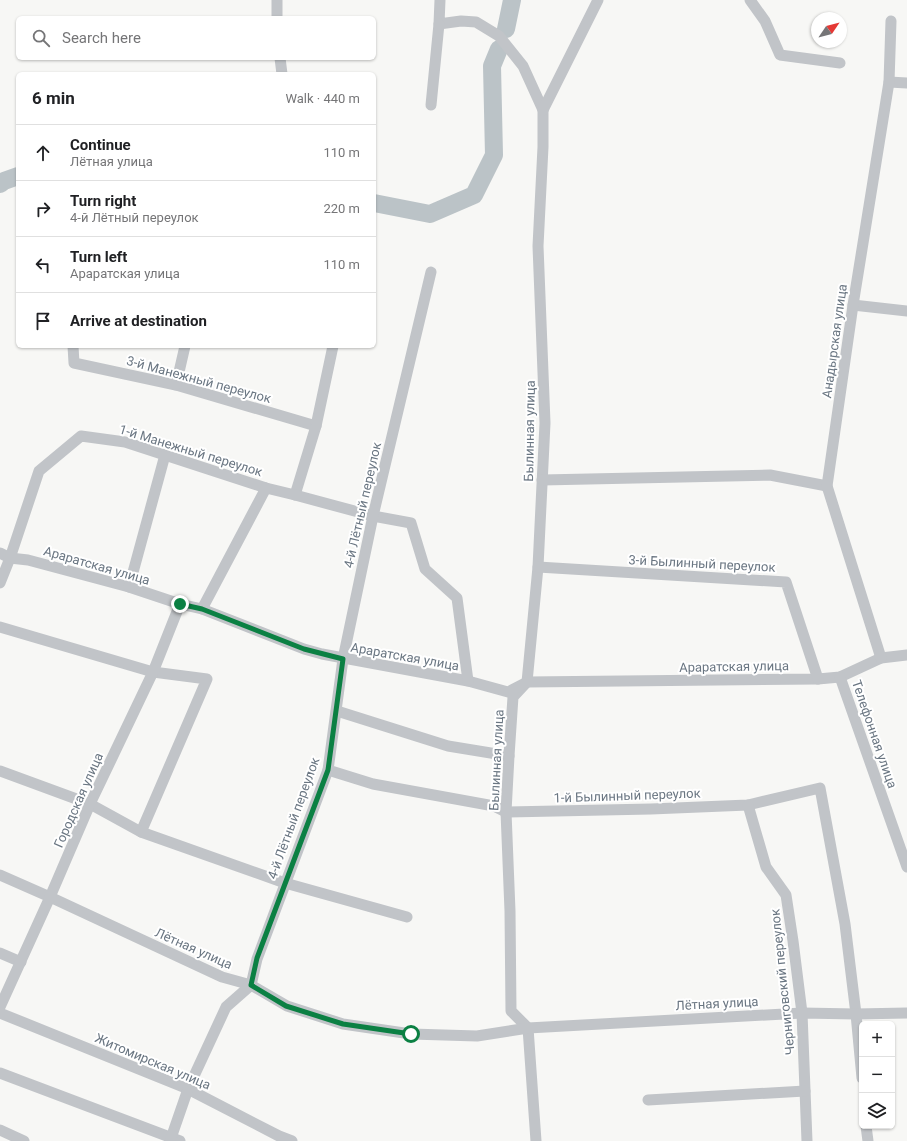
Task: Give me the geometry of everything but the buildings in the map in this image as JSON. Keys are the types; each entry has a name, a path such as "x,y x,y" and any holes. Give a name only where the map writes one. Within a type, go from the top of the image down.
{"street":[{"path":"277,0 277,16"},
{"path":"431,105 440,0"},
{"path":"543,110 598,0"},
{"path":"750,0 765,21 780,55 840,63"},
{"path":"439,24 461,21 476,22 499,36 523,66 543,110"},
{"name":"Анадырская улица","path":"881,658 827,486 853,305 889,82 892,21"},
{"path":"280,60 282,72"},
{"path":"889,82 907,83"},
{"name":"Былинная улица","path":"528,1028 511,1011 510,911 506,812 513,697 527,682 538,567 545,423 538,246 543,147 543,110"},
{"name":"4-й Лётный переулок","path":"251,985 257,958 328,770 343,659 373,516 431,272"},
{"path":"853,305 907,312"},
{"name":"3-й Манежный переулок","path":"73,348 74,363 176,385 316,426"},
{"path":"176,385 185,348"},
{"path":"295,495 316,426 333,348"},
{"name":"1-й Манежный переулок","path":"0,583 5,556 38,471 81,436 125,442 266,488 373,516 411,523 425,570 457,598 468,681"},
{"path":"129,587 165,455"},
{"path":"542,480 770,475 827,486"},
{"path":"202,609 266,488"},
{"name":"Араратская улица","path":"5,556 28,560 129,587 180,604 202,609 304,649 343,659 468,681 508,692 527,682 818,679 840,677 881,658 907,655"},
{"name":"3-й Былинный переулок","path":"538,567 786,582 818,679"},
{"name":"Городская улица","path":"0,1007 90,804 153,672 180,604"},
{"path":"0,627 153,672 208,680 141,832"},
{"name":"Телефонная улица","path":"840,677 907,868"},
{"path":"337,711 448,746 509,756"},
{"path":"328,770 373,784 494,806 506,812"},
{"path":"0,771 90,804 141,832 285,883 407,917"},
{"name":"1-й Былинный переулок","path":"506,812 644,810 748,805 820,788 845,924 856,1014"},
{"name":"Черниговский переулок","path":"748,805 766,867 786,895 794,941 802,1013 807,1141"},
{"name":"Лётная улица","path":"0,875 222,977 251,985 286,1006 343,1024 411,1034 477,1036 528,1028 802,1013 907,1013"},
{"path":"0,953 21,962"},
{"path":"0,1073 174,1140 188,1089 226,1007 251,985"},
{"name":"Житомирская улица","path":"0,1013 188,1089 279,1136 292,1141"},
{"path":"856,1014 860,1057"},
{"path":"528,1028 536,1141"},
{"path":"648,1100 804,1091"},
{"path":"866,1129 868,1141"},
{"path":"0,1130 24,1141"}],"waterway":[{"path":"506,29 512,0"},
{"path":"376,203 430,214 474,195 494,155 492,66 499,49"},
{"path":"0,184 16,177"}],"route":[{"path":"180,604 202,609 304,649 343,659 328,770 257,958 251,985 286,1006 343,1024 411,1034"}]}
